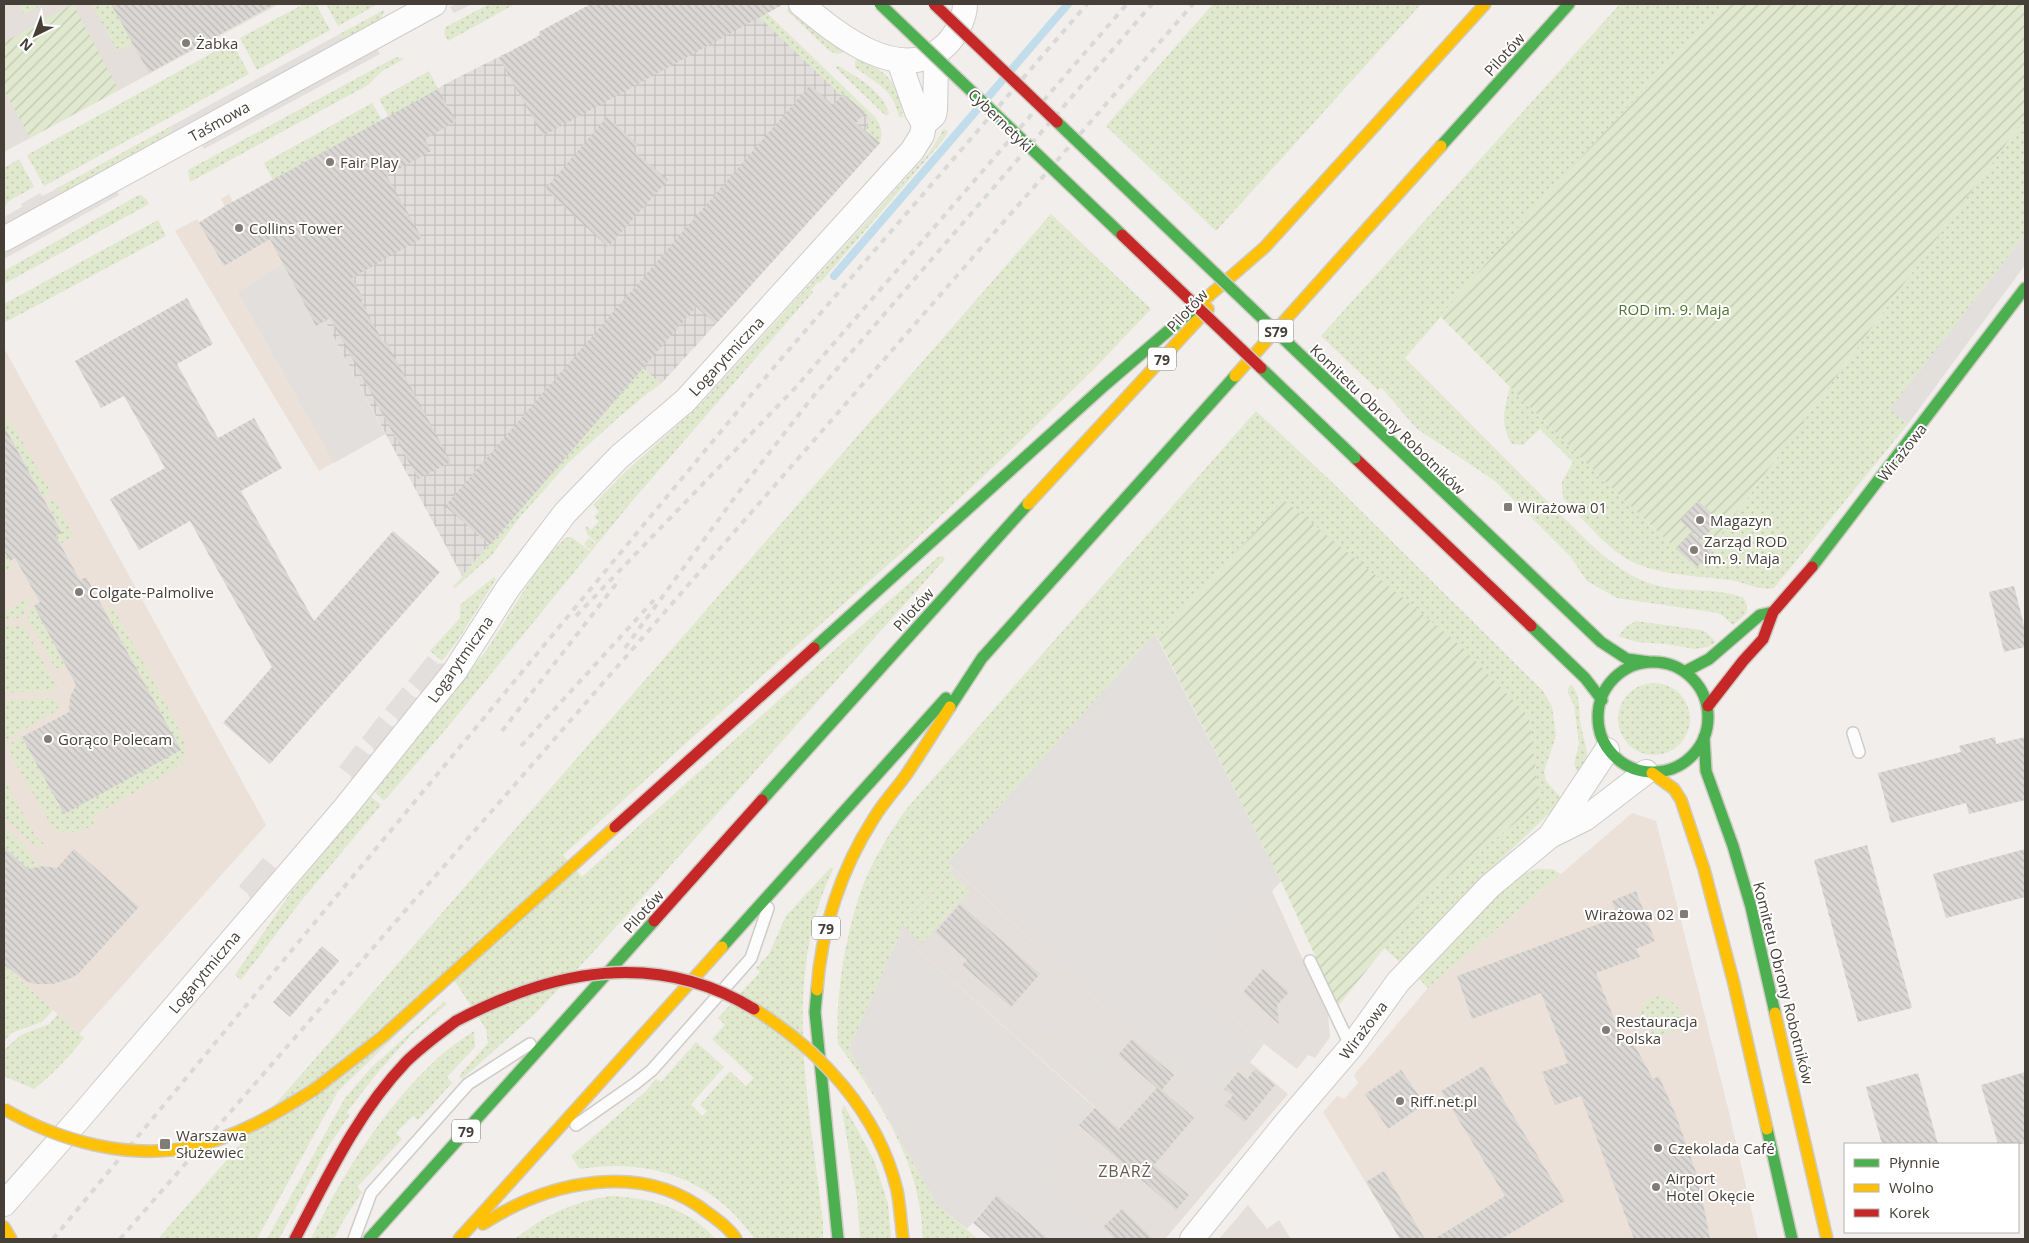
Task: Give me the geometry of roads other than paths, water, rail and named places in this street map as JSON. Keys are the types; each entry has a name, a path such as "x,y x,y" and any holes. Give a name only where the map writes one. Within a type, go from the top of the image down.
{"main road":[{"name":"Cybernetyki","path":"880,4 1585,678 1602,700"},
{"name":"Komitetu Obrony Robotników","path":"934,4 1600,642 1627,659 1649,662"},
{"name":"Pilotów","path":"369,1239 1058,470 1265,247 1485,4"},
{"name":"Pilotów","path":"460,1239 1569,4"},
{"path":"4,1109 60,1136 125,1148 190,1147 243,1130 280,1112 315,1090 382,1037 1105,385 1265,247"},
{"name":"Wirażowa","path":"1708,706 1763,639 1773,612 1808,573 2025,288"},
{"name":"Wirażowa","path":"1686,671 1709,659 1760,615 1773,612"},
{"name":"79","path":"838,1239 815,1012 818,970 828,918 855,852 874,818 905,776 982,658"},
{"path":"1649,773 1678,765 1698,748 1708,726 1708,706 1701,688 1695,679 1686,671 1665,662 1649,662 1633,667 1620,675 1610,686 1602,700 1599,715 1599,731 1607,750 1616,760 1664,780 1674,789 1681,800 1704,869 1734,984 1792,1239"},
{"name":"Komitetu Obrony Robotników","path":"1704,737 1706,771 1733,846 1751,907 1827,1239"},
{"path":"295,1239 367,1113 402,1068 422,1048 456,1021 485,1005 532,986 584,975 614,972 644,972 710,988 741,1001 770,1017 820,1057 841,1081 859,1107 888,1163 898,1193 904,1239"},
{"path":"460,1239 488,1220 516,1205 558,1190 613,1181 638,1182 668,1189 702,1206 736,1239"},
{"path":"4,1227 11,1239"}],"street":[{"name":"Taśmowa","path":"4,238 434,4"},
{"path":"801,4 857,45 899,61 915,59 942,49 953,36 963,17 965,4"},
{"name":"Logarytmiczna","path":"4,1204 93,1103 345,808 455,671 508,588 565,513 619,457 691,394 917,145 922,135 924,124 934,115 935,110 936,67 932,54"},
{"path":"899,61 916,112 924,124"},
{"name":"Wirażowa","path":"1550,836 1607,750"},
{"name":"Wirażowa","path":"1192,1239 1286,1123 1351,1047 1398,982 1490,886 1550,836 1586,818 1649,773"}],"lane":[{"path":"1854,733 1859,752"},
{"path":"539,1150 652,1070 751,958 771,901 787,875"},
{"path":"1310,961 1351,1047"},
{"path":"354,1239 371,1192 468,1084 563,1023"}],"waterway":[{"path":"834,276 1068,4"}],"railway":[{"path":"53,1239 775,366 1087,4"},
{"path":"576,616 797,386 1127,4"},
{"path":"625,648 738,493 811,399 1152,4"},
{"path":"120,1239 1193,4"},
{"path":"502,731 620,579"},
{"path":"521,746 654,600"}],"place":[{"name":"Żabka","path":"186,43"},
{"name":"Fair Play","path":"330,162"},
{"name":"Collins Tower","path":"239,228"},
{"name":"Wirażowa 01","path":"1508,507"},
{"name":"Magazyn","path":"1700,520"},
{"name":"Zarząd ROD im. 9. Maja","path":"1694,550"},
{"name":"Colgate-Palmolive","path":"79,592"},
{"name":"Gorąco Polecam","path":"48,739"},
{"name":"Wirażowa 02","path":"1684,914"},
{"name":"Restauracja Polska","path":"1606,1030"},
{"name":"Riff.net.pl","path":"1400,1101"},
{"name":"Warszawa Służewiec","path":"165,1144"},
{"name":"Czekolada Café","path":"1658,1148"},
{"name":"Airport Hotel Okęcie","path":"1656,1187"}],"district":[{"name":"ZBARŻ","path":"1125,1171"}],"park label":[{"name":"ROD im. 9. Maja","path":"1674,309"}]}
